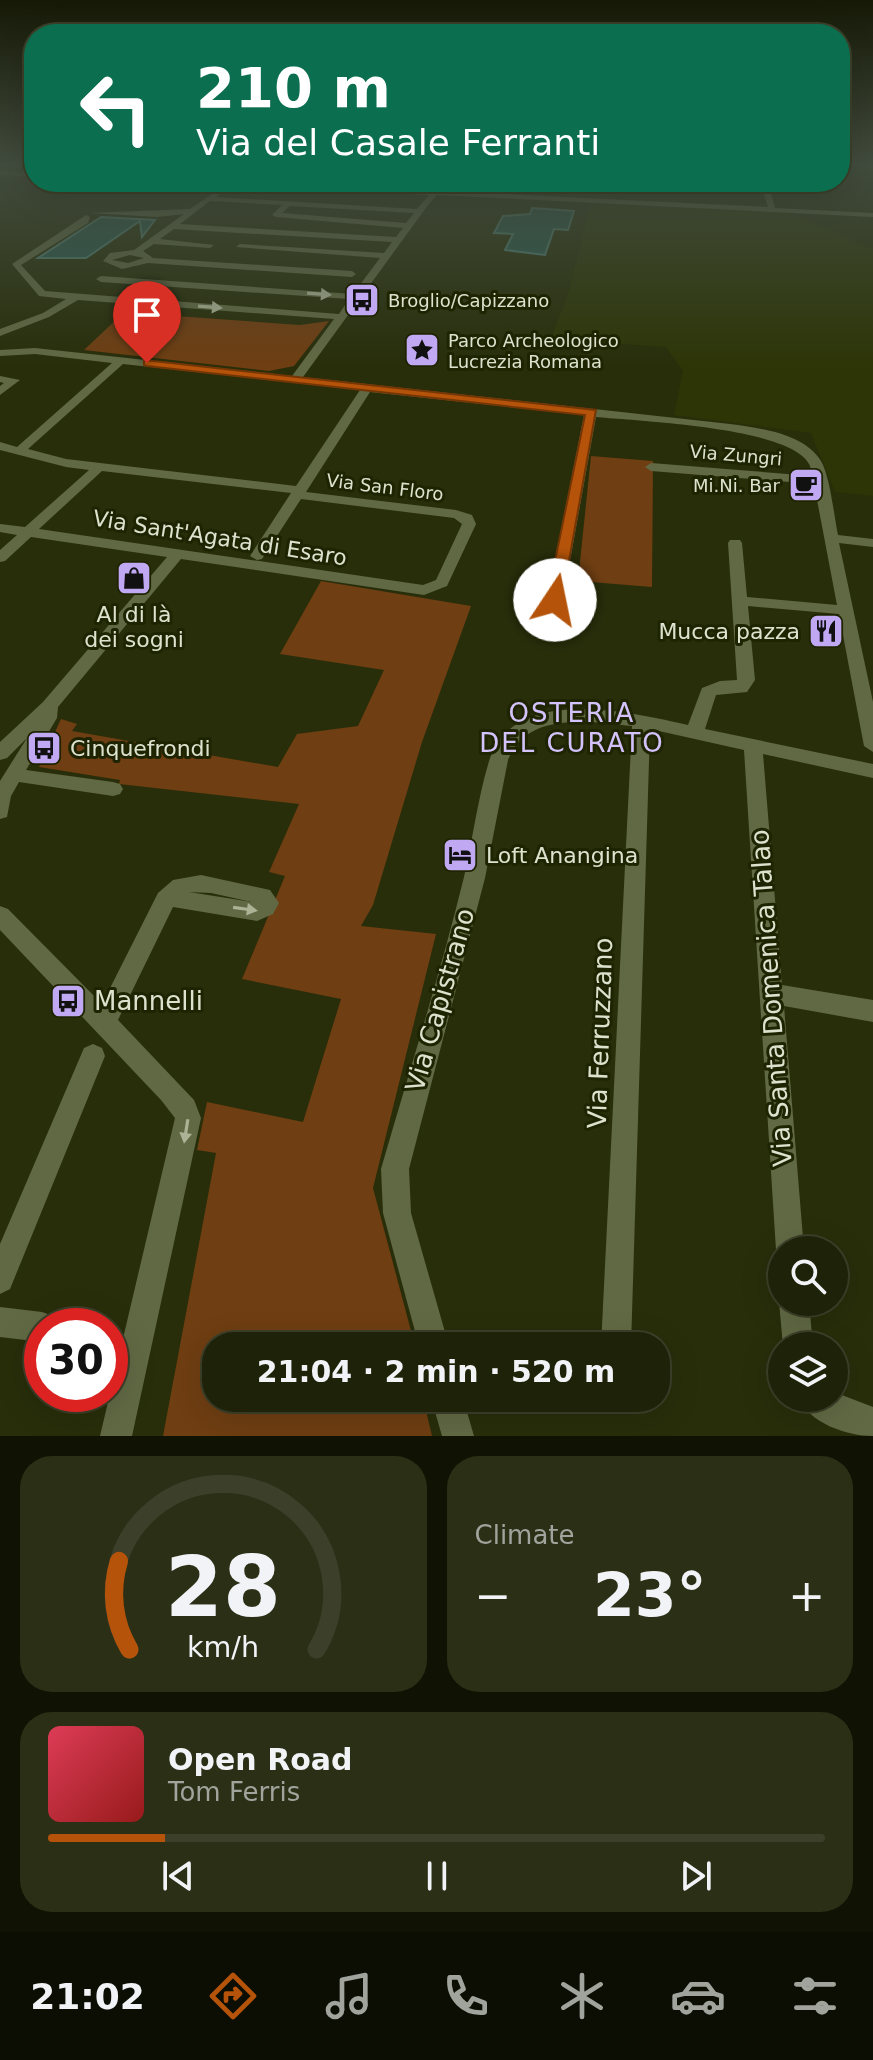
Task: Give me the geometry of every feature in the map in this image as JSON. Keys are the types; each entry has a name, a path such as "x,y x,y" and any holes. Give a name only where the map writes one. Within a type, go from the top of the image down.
{"street":[{"path":"68,232 16,265 42,294 341,317"},
{"path":"137,252 163,232"},
{"path":"268,232 397,240"},
{"path":"298,375 403,232"},
{"path":"152,241 210,245"},
{"path":"240,247 386,256"},
{"path":"148,260 148,255 137,252 116,254 107,260 110,264 121,265 148,260 352,274 378,267"},
{"path":"2,336 52,312 121,265"},
{"path":"352,274 353,278 365,284"},
{"path":"101,279 356,297"},
{"path":"2,336 35,351"},
{"path":"0,353 35,351 272,377 298,375 367,388 760,433 790,443 811,456 816,463 873,746"},
{"path":"18,452 121,360"},
{"path":"0,379 14,380 0,392"},
{"path":"257,556 367,388"},
{"path":"555,600 591,412"},
{"name":"Via San Floro","path":"0,446 52,461 281,488 467,518 469,525 443,580 433,589"},
{"path":"0,558 99,467"},
{"name":"Via Zungri","path":"651,467 818,480"},
{"name":"Via Sant'Agata di Esaro","path":"0,528 417,590 433,589"},
{"path":"830,538 873,543"},
{"path":"694,733 708,692 720,687 741,688 745,684 742,601 735,543"},
{"path":"0,753 49,706 177,554"},
{"path":"742,601 845,610"},
{"path":"0,800 48,718 49,706"},
{"name":"Via Capistrano","path":"430,1332 397,1213 395,1169 474,878 499,760 512,737 536,723 584,717 641,722 873,771"},
{"name":"Via Ferruzzano","path":"617,1332 641,722"},
{"name":"Via Santa Domenica Talao","path":"753,746 789,1236"},
{"path":"16,775 113,789"},
{"path":"104,1024 158,911 168,897"},
{"path":"0,915 182,1105 188,1124 116,1436"},
{"path":"769,993 873,1011"},
{"path":"0,1279 93,1056"},
{"path":"0,1322 24,1325"},
{"path":"451,1412 458,1436"},
{"path":"838,1412 873,1423"}],"shaded area":[{"path":"584,232 833,232 873,249 873,496 835,492 811,433 674,415 683,371 666,347 551,339 569,291"},
{"path":"120,316 173,320 176,316 300,325 329,321 294,366 269,371 84,350"},
{"path":"591,456 653,461 652,587 578,581"},
{"path":"321,581 471,606 422,742 373,905 361,926 436,934 373,1188 411,1332 202,1332 202,1412 426,1412 432,1436 163,1436 216,1153 197,1150 207,1102 303,1122 341,999 242,979 285,876 269,872 299,804 119,784 120,780 39,767 61,719 77,724 72,731 278,767 297,734 358,726 384,670 280,654"}],"building":[{"path":"78,232 124,232 86,258 38,258"},
{"path":"553,232 545,255 505,250 513,234 494,233"}],"place":[{"name":"Broglio/Capizzano","path":"362,300"},
{"name":"Parco Archeologico Lucrezia Romana","path":"422,350"},
{"name":"Mi.Ni. Bar","path":"806,485"},
{"name":"Al di là dei sogni","path":"134,578"},
{"name":"Mucca pazza","path":"826,631"},
{"name":"Cinquefrondi","path":"44,748"},
{"name":"Loft Anangina","path":"460,855"},
{"name":"Mannelli","path":"68,1001"}],"district":[{"name":"OSTERIA DEL CURATO","path":"572,728"}],"route":[{"path":"147,363 591,412 555,600"}]}
